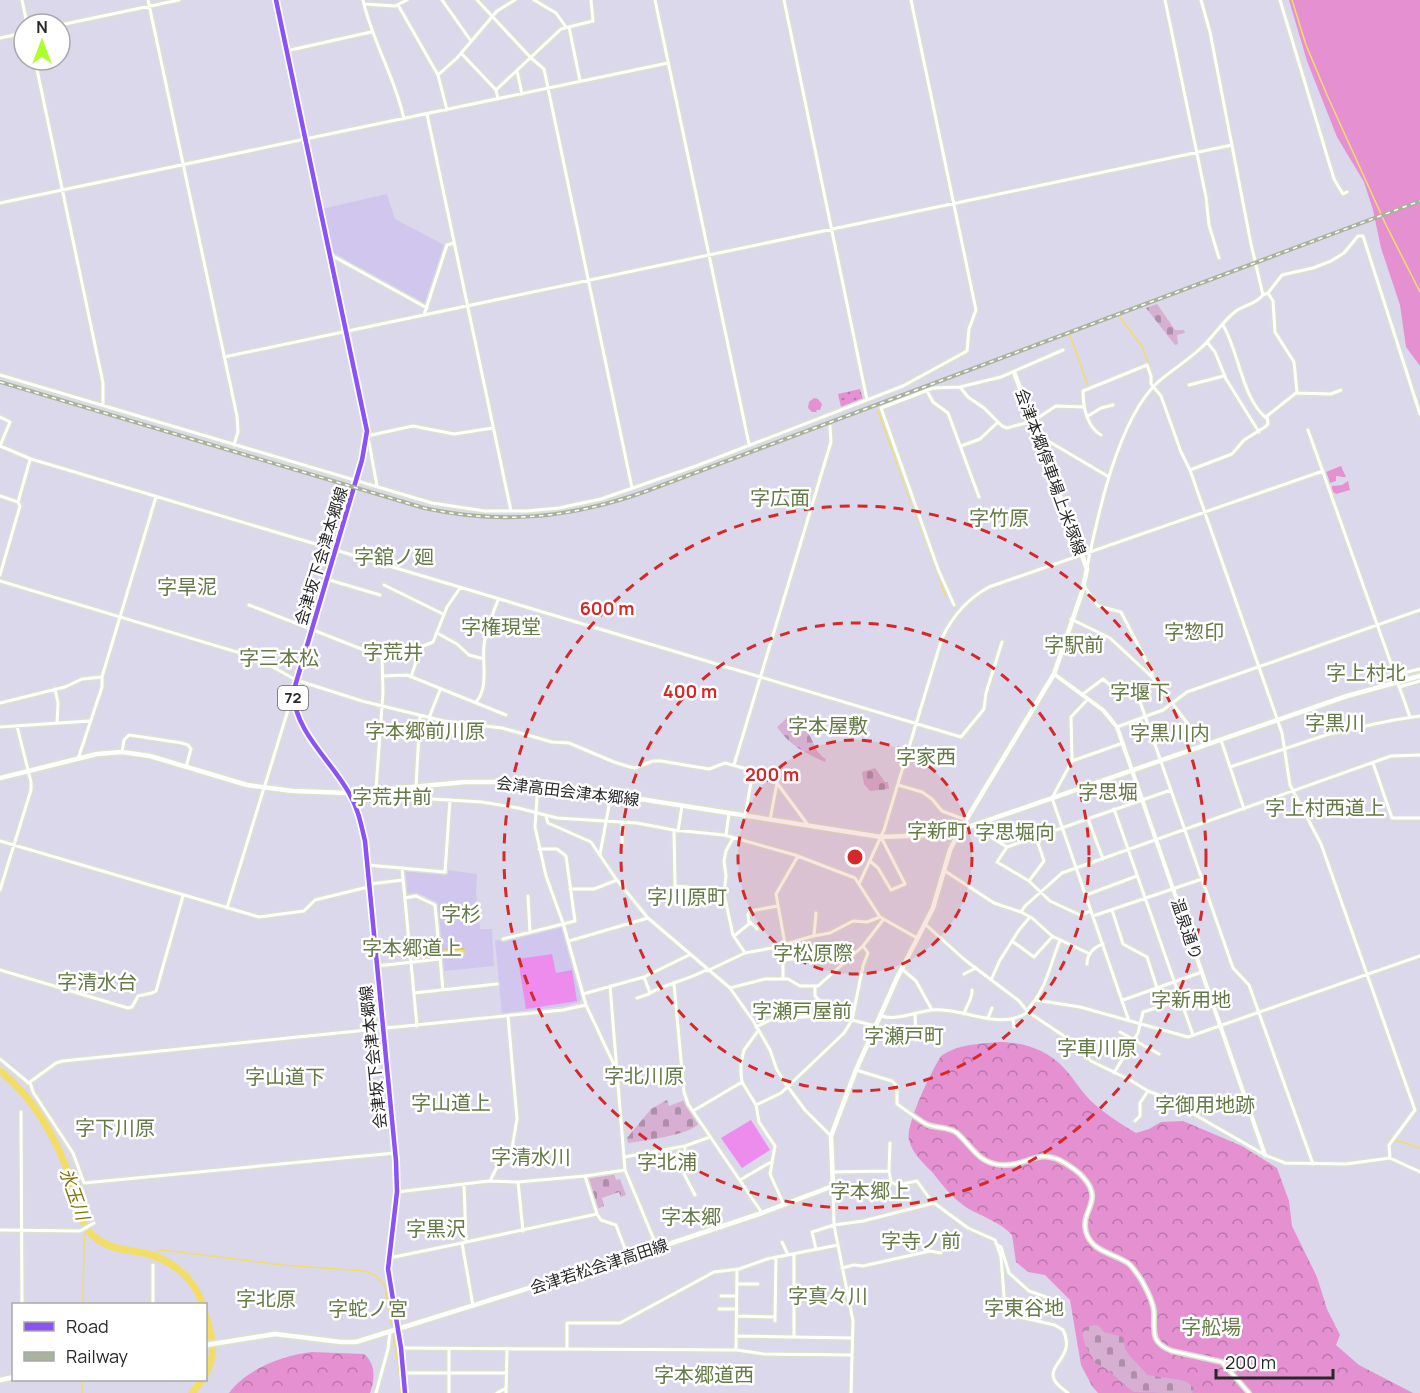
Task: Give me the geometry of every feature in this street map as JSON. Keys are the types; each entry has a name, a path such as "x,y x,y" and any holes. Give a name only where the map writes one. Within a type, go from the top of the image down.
{"main road":[{"name":"会津坂下会津本郷線","path":"276,0 367,438 293,693 296,713 303,729 349,793 361,822 395,1153 397,1192 389,1258 389,1281 401,1348 405,1393"},
{"name":"会津本郷停車場上米塚線","path":"960,830 1054,674 1084,585 1087,569 1014,372"},
{"path":"833,1186 831,1136 856,1070 902,969 933,908 950,850 960,830 1347,696 1398,684 1420,676"},
{"name":"会津高田会津本郷線","path":"0,778 97,754 122,752 150,756 247,785 302,792 349,793 488,781 538,784 881,837 926,836 960,830"},
{"name":"会津若松会津高田線","path":"207,1345 275,1334 356,1342 657,1248 762,1213 833,1186"}],"street":[{"path":"148,0 238,427 234,445"},
{"path":"72,22 179,0"},
{"path":"404,119 397,90 371,32 364,2 398,5 407,0"},
{"path":"442,0 471,41"},
{"path":"477,0 544,69 632,488"},
{"path":"438,75 461,53 492,16 515,0"},
{"path":"534,0 555,14 568,27 580,81"},
{"path":"496,90 561,29 593,21 591,0"},
{"path":"655,0 749,445"},
{"path":"784,0 867,400"},
{"path":"0,375 356,481 443,505 485,511 537,511 601,499 916,380 967,351 969,329 976,310 911,0"},
{"path":"1165,0 1197,153 1209,225 1219,258"},
{"path":"1201,0 1210,32 1263,295"},
{"path":"1280,0 1334,179 1340,192 1347,192"},
{"path":"398,5 438,75 447,110"},
{"path":"286,51 371,32"},
{"path":"461,53 496,90 498,99"},
{"path":"0,203 668,63"},
{"path":"517,71 522,94"},
{"path":"37,72 103,383 103,405"},
{"path":"427,114 511,511"},
{"path":"224,357 1232,145"},
{"path":"1087,569 1096,521 1109,478 1130,422 1144,397 1207,342 1236,312 1260,300 1268,293 1282,275 1332,261 1344,253 1358,236 1364,236 1420,414"},
{"path":"424,315 447,245 454,243"},
{"path":"329,254 427,308"},
{"path":"1268,293 1273,301 1275,332 1294,362 1297,393"},
{"path":"1191,470 1233,454 1244,440 1268,424 1249,393 1223,325"},
{"path":"1207,342 1215,352 1224,376 1259,432"},
{"path":"954,606 938,569 880,408 940,387 960,387 1014,372 1049,354 1063,350"},
{"path":"1101,435 1094,431 1084,407 1084,390 1147,365 1153,387 1161,396 1181,452 1191,470 1260,666 1278,720 1290,784 1321,844 1415,1110"},
{"path":"1189,385 1224,376"},
{"path":"960,387 968,398 984,408 1002,426 1011,428 1033,421 1056,406 1084,407"},
{"path":"1266,418 1297,393 1331,394 1341,390"},
{"path":"927,391 933,402 948,413 979,497"},
{"path":"1088,416 1101,408 1113,405"},
{"path":"0,417 10,422 0,447 31,459 961,737 984,709 1002,642"},
{"path":"961,446 980,439 998,422"},
{"path":"377,486 367,438 413,426 454,434 493,428"},
{"path":"734,765 831,442 830,426"},
{"path":"1308,430 1410,717"},
{"path":"1038,435 1109,478"},
{"path":"18,502 31,459"},
{"path":"859,884 881,837 942,638 957,612 968,601 989,587 1082,554 1090,554 1323,471"},
{"path":"0,496 18,502 21,506 0,575"},
{"path":"78,759 102,687 102,676 156,498"},
{"path":"326,579 380,595"},
{"path":"0,581 257,658 296,680 420,716 502,728 552,742 565,742 630,767 653,762 672,762 709,769 722,763 769,775 809,826"},
{"path":"384,585 443,614"},
{"path":"1084,585 1098,606 1121,612 1152,672 1152,677"},
{"path":"460,588 443,614 434,642 421,647 389,650 382,657 382,706 377,789 382,796 500,804 546,816 622,822 726,835 844,872 855,878 882,918 917,938"},
{"path":"476,702 480,698 484,675 484,646 498,600"},
{"path":"249,605 382,657"},
{"path":"1054,674 1111,718 1117,727 1163,710 1187,692 1420,610"},
{"path":"1071,619 1110,639 1152,677 1205,746"},
{"path":"437,633 457,644 470,655 484,659"},
{"path":"411,676 421,647"},
{"path":"1395,675 1420,669"},
{"path":"0,703 102,676"},
{"path":"383,676 411,676 440,690 506,715"},
{"path":"1082,694 1102,679 1119,689 1136,692 1233,968 1249,985 1313,1164"},
{"path":"1398,684 1420,681"},
{"path":"54,688 58,703 57,723"},
{"path":"429,718 440,690"},
{"path":"227,908 293,693"},
{"path":"1088,699 1071,719 1072,761 1053,799 1129,1021"},
{"path":"416,786 420,716"},
{"path":"1230,767 1330,734 1420,716"},
{"path":"0,727 89,721"},
{"path":"0,890 31,790 17,726"},
{"name":"温泉通り","path":"1117,727 1265,1155"},
{"path":"122,752 124,740 129,735 182,743 191,749 186,767"},
{"path":"1221,740 1244,809"},
{"path":"1072,761 1122,743"},
{"path":"1021,912 1029,901 1062,873 1397,755 1420,755"},
{"path":"1373,763 1392,818 1420,818"},
{"path":"745,816 753,771"},
{"path":"770,820 777,783"},
{"path":"538,784 535,827 546,876 569,942 585,1005 617,1071"},
{"path":"898,784 922,792 932,799 942,811 966,820"},
{"path":"1091,911 1080,915 1050,901 1029,881 997,862 1006,847 1171,790"},
{"path":"600,854 608,821 611,795"},
{"path":"367,865 445,872 450,800"},
{"path":"682,806 676,830 675,886 688,887"},
{"path":"1114,809 1193,1035"},
{"path":"726,835 729,813"},
{"path":"546,816 548,823 586,839 648,918 729,988 770,1050 777,1070 788,1087 805,1110 831,1136"},
{"path":"1088,818 1103,859"},
{"path":"622,822 622,844"},
{"path":"987,822 992,838 1006,847"},
{"path":"870,862 879,868 891,890 905,884 881,837"},
{"path":"1029,881 1044,861 1036,837"},
{"path":"733,838 726,851 723,868 726,876 724,894 734,937 745,953"},
{"path":"0,841 259,917 300,912 307,910 315,900 368,886 403,880"},
{"path":"503,939 575,921 566,856 557,849 539,849"},
{"path":"785,944 777,890 798,856"},
{"path":"402,868 417,1026"},
{"path":"944,871 994,903 1021,912 1053,936 1090,954"},
{"path":"1086,895 1138,876"},
{"path":"1093,916 1202,879"},
{"path":"570,889 594,889 617,880"},
{"path":"0,970 128,1008 132,1007 138,996 156,991 183,896"},
{"path":"405,898 416,896 435,905 443,990"},
{"path":"528,896 530,932"},
{"path":"757,929 750,922 748,914 750,911 778,906"},
{"path":"1112,910 1123,944 1147,957 1156,988"},
{"path":"814,936 816,913"},
{"path":"991,980 1000,960 1030,917"},
{"path":"569,942 648,918"},
{"path":"637,998 666,984 690,979 745,953 830,933 853,921 867,922 882,918"},
{"path":"729,988 765,979 793,980 800,986 821,984 863,946 882,918"},
{"path":"734,937 750,922"},
{"path":"925,924 1019,1001 1028,1011 1070,1040 1091,1061 1164,1097 1265,1155 1285,1163 1313,1164 1346,1164 1390,1158 1420,1172"},
{"path":"1012,941 1034,957 1053,936"},
{"path":"881,1016 933,1010 1004,1020 1013,1019 1028,1011 1036,1000 1046,982 1060,940"},
{"path":"1087,964 1095,946 1103,944"},
{"path":"756,1105 781,1093 844,1033 852,1018 868,953 863,946"},
{"path":"583,994 644,977 689,955"},
{"path":"1036,1000 1080,1007 1188,1037 1420,956"},
{"path":"783,979 783,960 800,958"},
{"path":"376,966 440,959"},
{"path":"964,974 976,968"},
{"path":"902,969 916,981 933,1010"},
{"path":"1122,1000 1202,972"},
{"path":"644,977 650,993"},
{"path":"414,993 497,984"},
{"path":"674,984 684,1092 688,1104 762,1213"},
{"path":"610,986 625,1170 657,1248"},
{"path":"815,986 815,996 824,1005 876,1026"},
{"path":"964,1014 972,996 972,990"},
{"path":"1114,1073 1133,1041 1143,1012 1181,1000"},
{"path":"30,1084 56,1063 63,1061 383,1030 585,1005"},
{"path":"784,1205 770,1174 775,1146 759,1122 756,1105 742,1082 740,1068 744,1050 757,1029 779,1016 814,1018 818,1016 824,1005"},
{"path":"988,1018 992,1008"},
{"path":"915,1013 916,1040"},
{"path":"489,1181 497,1167 510,1160 517,1129 508,1016"},
{"path":"1013,1019 1014,1027"},
{"path":"1120,1032 1159,1054"},
{"path":"0,1059 30,1084 73,1153 84,1184 395,1153"},
{"path":"856,1070 895,1083 897,1104 928,1125 956,1133 978,1156 1005,1166 1052,1156 1075,1169 1083,1177 1093,1198 1085,1226 1088,1236 1099,1250 1128,1264 1135,1270 1152,1303 1154,1335 1160,1345 1181,1354 1222,1362 1249,1393"},
{"path":"693,1111 742,1082"},
{"path":"1135,1121 1140,1116 1140,1103 1148,1091"},
{"path":"1390,1158 1389,1145 1415,1110 1420,1108"},
{"path":"21,1112 22,1303"},
{"path":"624,1157 685,1146 710,1137"},
{"path":"890,1143 889,1171 893,1184 917,1181 932,1202 968,1228 991,1237 996,1244 1001,1257 1005,1308 1010,1315 1060,1327 1065,1335 1066,1348 1064,1357 1053,1373 1057,1385 1068,1393"},
{"path":"685,1146 684,1174 695,1195"},
{"path":"662,1164 684,1162"},
{"path":"740,1180 771,1162"},
{"path":"397,1192 489,1181 518,1182 585,1176 625,1170"},
{"path":"832,1172 889,1171"},
{"path":"585,1176 597,1214 601,1220 616,1225 628,1257"},
{"path":"518,1182 523,1231"},
{"path":"464,1184 464,1243 473,1306"},
{"path":"833,1186 834,1225 853,1321 851,1393"},
{"path":"816,1249 812,1232 932,1202"},
{"path":"389,1258 597,1214"},
{"path":"0,1230 80,1231 94,1223"},
{"path":"782,1242 788,1255"},
{"path":"996,1244 1001,1247 1008,1274 1029,1291 1046,1297"},
{"path":"567,1350 566,1322 620,1323 714,1272 737,1269 776,1257 838,1245"},
{"path":"842,1268 854,1265 863,1266 930,1251 941,1253"},
{"path":"794,1254 794,1337"},
{"path":"737,1316 775,1319 776,1257"},
{"path":"153,1264 153,1303"},
{"path":"736,1350 737,1269"},
{"path":"737,1284 758,1284"},
{"path":"720,1296 737,1296"},
{"path":"719,1309 737,1309"},
{"path":"376,1393 388,1349 390,1332"},
{"path":"737,1336 852,1338"},
{"path":"401,1348 736,1350 764,1354 852,1355"},
{"path":"449,1349 449,1393"},
{"path":"506,1393 507,1349"},
{"path":"404,1373 506,1373"},
{"path":"497,1393 506,1388"}],"shaded area":[{"path":"387,194 395,219 444,245 427,304 423,306 332,252 322,209"},
{"path":"405,870 446,874 447,870 477,874 476,894 480,929 492,929 494,966 443,971 436,902 417,893 406,894"},
{"path":"563,924 582,999 567,1006 502,1014 495,941"},
{"path":"464,947 465,954 445,955 444,949"},
{"path":"552,954 556,973 572,970 577,1001 526,1009 518,959"},
{"path":"751,1120 770,1150 742,1168 721,1138"}],"green space":[{"path":"1289,0 1420,0 1420,366 1406,347 1400,305 1381,248 1364,182 1337,137 1307,61"},
{"path":"1157,304 1175,330 1184,330 1185,333 1177,335 1178,344 1175,345 1146,308"},
{"path":"860,389 863,399 841,407 838,394"},
{"path":"814,398 822,404 820,410 816,410 817,412 812,412 808,408 809,402"},
{"path":"1341,466 1346,477 1336,476 1336,481 1330,483 1326,472"},
{"path":"1348,481 1350,490 1336,494 1332,491 1332,486 1342,485"},
{"path":"788,717 808,726 806,731 819,754 826,759 825,762 798,748 777,727"},
{"path":"875,768 885,782 888,782 889,789 870,791 864,784 862,772"},
{"path":"999,1042 1025,1045 1049,1056 1063,1067 1095,1104 1136,1133 1161,1122 1183,1121 1242,1146 1277,1168 1289,1201 1292,1226 1317,1277 1327,1309 1340,1335 1336,1345 1359,1365 1413,1393 1098,1393 1081,1365 1070,1300 1045,1275 1028,1272 1016,1262 1012,1235 954,1198 919,1158 909,1140 915,1111 941,1056 962,1047"},
{"path":"667,1100 669,1106 685,1100 700,1123 676,1134 628,1143 627,1138 651,1109"},
{"path":"614,1173 616,1180 620,1179 626,1195 621,1197 619,1192 602,1198 604,1206 597,1209 587,1179"},
{"path":"1095,1325 1104,1332 1123,1337 1126,1350 1147,1375 1187,1382 1194,1388 1192,1393 1134,1392 1129,1389 1106,1369 1096,1364 1090,1353 1083,1335 1088,1327"},
{"path":"312,1352 364,1354 371,1362 373,1372 370,1393 229,1393 236,1384 255,1370 290,1356"}],"waterway":[{"path":"1292,0 1306,45 1327,95 1386,225 1420,292"},
{"path":"1119,316 1142,346 1149,365"},
{"path":"1070,335 1088,386"},
{"path":"878,411 945,595"},
{"name":"氷玉川","path":"0,1071 13,1082 35,1108 53,1137 67,1169 84,1225 92,1235 119,1249 148,1254 166,1261 188,1279 202,1303"},
{"path":"1389,1138 1420,1148"},
{"path":"83,1303 86,1229"},
{"path":"149,1254 162,1250 282,1265 365,1271 376,1276 385,1286 401,1393"},
{"name":"氷玉川","path":"207,1319 212,1338 211,1358 207,1371"},
{"path":"82,1381 82,1393"},
{"name":"氷玉川","path":"192,1393 201,1381"}],"railway":[{"path":"0,382 424,508 453,513 508,517 562,513 589,508 644,492 1420,201"}],"district":[{"name":"字広面","path":"780,498"},
{"name":"字竹原","path":"999,518"},
{"name":"字舘ノ廻","path":"394,557"},
{"name":"字旱泥","path":"187,587"},
{"name":"字権現堂","path":"501,627"},
{"name":"字惣印","path":"1194,632"},
{"name":"字駅前","path":"1074,645"},
{"name":"字荒井","path":"393,652"},
{"name":"字三本松","path":"279,658"},
{"name":"字上村北","path":"1366,673"},
{"name":"字堰下","path":"1140,692"},
{"name":"字黒川","path":"1335,723"},
{"name":"字本屋敷","path":"828,726"},
{"name":"字本郷前川原","path":"425,731"},
{"name":"字黒川内","path":"1170,733"},
{"name":"字家西","path":"926,757"},
{"name":"字思堀","path":"1108,792"},
{"name":"字荒井前","path":"392,797"},
{"name":"字上村西道上","path":"1325,808"},
{"name":"字新町","path":"937,831"},
{"name":"字思堀向","path":"1015,832"},
{"name":"字川原町","path":"687,897"},
{"name":"字杉","path":"461,914"},
{"name":"字本郷道上","path":"412,948"},
{"name":"字松原際","path":"813,953"},
{"name":"字清水台","path":"97,982"},
{"name":"字新用地","path":"1191,1000"},
{"name":"字瀬戸屋前","path":"802,1011"},
{"name":"字瀬戸町","path":"904,1036"},
{"name":"字車川原","path":"1097,1048"},
{"name":"字北川原","path":"644,1076"},
{"name":"字山道下","path":"285,1077"},
{"name":"字山道上","path":"451,1103"},
{"name":"字御用地跡","path":"1205,1105"},
{"name":"字下川原","path":"115,1128"},
{"name":"字清水川","path":"531,1157"},
{"name":"字北浦","path":"667,1162"},
{"name":"字本郷上","path":"870,1191"},
{"name":"字本郷","path":"691,1217"},
{"name":"字黒沢","path":"436,1229"},
{"name":"字寺ノ前","path":"921,1241"},
{"name":"字真々川","path":"828,1296"},
{"name":"字北原","path":"266,1299"},
{"name":"字東谷地","path":"1024,1308"},
{"name":"字蛇ノ宮","path":"368,1309"},
{"name":"字舩場","path":"1211,1327"},
{"name":"字本郷道西","path":"704,1375"}]}
